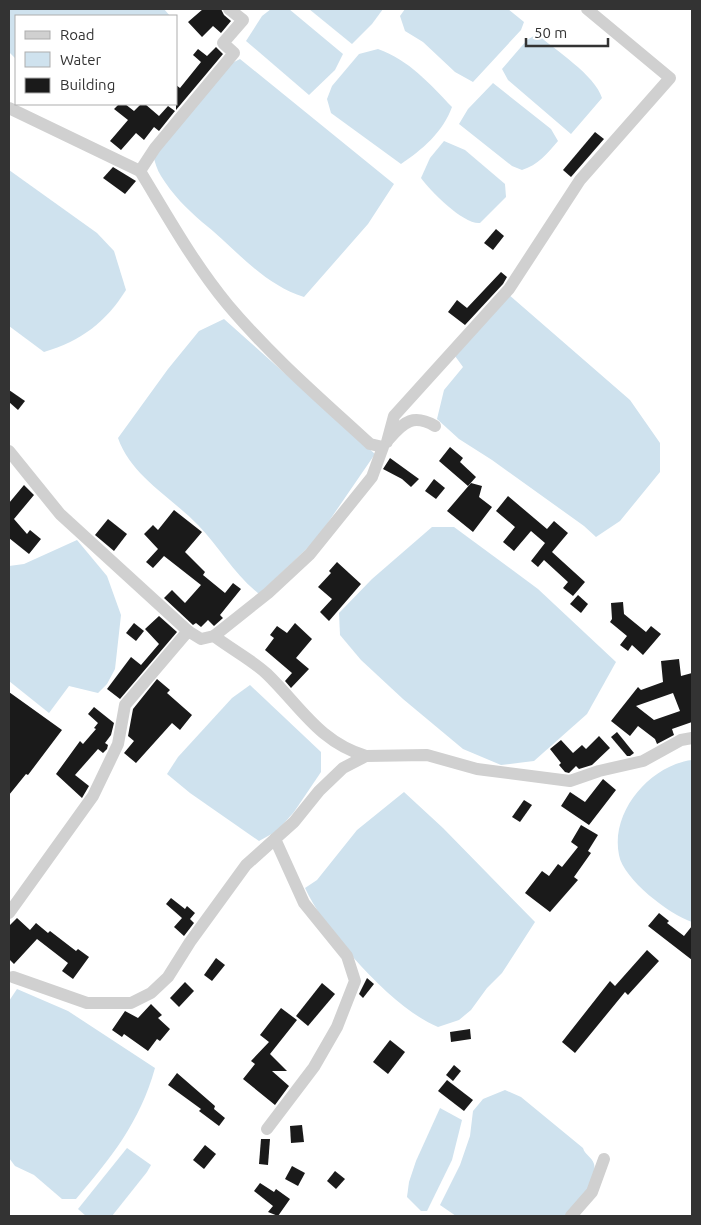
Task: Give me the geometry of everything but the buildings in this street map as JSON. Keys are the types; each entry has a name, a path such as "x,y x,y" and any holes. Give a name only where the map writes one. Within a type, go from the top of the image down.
{"street":[{"path":"140,171 172,126 234,53 223,43 242,20 229,9"},
{"path":"9,451 60,514 188,631 201,639 214,636 268,593 310,554 372,478 394,416 509,289 580,180 670,78 587,9"},
{"path":"9,108 140,171 193,258 228,305 297,379 370,444 385,444 410,420 422,418 435,426"},
{"path":"9,913 93,796 118,744 125,705 188,631"},
{"path":"214,636 267,673 321,732 347,750 366,756 427,755 477,768 570,780 643,761 681,740 692,738"},
{"path":"13,977 88,1003 131,1003 151,993 168,977 190,942 246,865 294,822 319,791 343,768 366,756"},
{"path":"267,1129 314,1067 337,1028 355,981 347,956 304,903 275,839"},
{"path":"571,1216 592,1192 604,1159"}],"water":[{"path":"9,9 164,9 169,15 15,15 15,58 9,52"},
{"path":"271,9 289,9 343,54 335,70 309,95 246,41 262,16"},
{"path":"309,9 383,9 372,24 352,44"},
{"path":"405,9 508,9 524,22 521,30 473,82 455,72 423,42 405,31 400,16"},
{"path":"537,34 574,63 598,89 602,98 571,134 508,80 502,69 527,40"},
{"path":"378,49 400,59 409,66 427,81 452,107 443,124 431,140 401,164 331,113 327,99 332,86 359,54"},
{"path":"240,59 394,184 368,224 304,297 289,291 262,274 191,212 165,183 158,171 153,155 230,64"},
{"path":"493,83 551,129 558,141 546,155 528,168 522,170 512,166 459,124 468,109"},
{"path":"444,141 465,150 505,184 506,197 480,223 465,219 457,213 439,198 421,178 430,158"},
{"path":"9,170 97,233 114,251 126,290 110,312 91,329 70,342 44,352 9,326"},
{"path":"508,294 630,400 660,443 660,472 620,521 596,537 584,526 492,460 459,439 437,419 444,390 463,367 455,356"},
{"path":"224,319 375,454 316,540 259,594 234,569 198,525 132,464 118,438 168,369 199,331"},
{"path":"432,527 454,527 538,589 616,662 587,714 534,761 501,765 463,749 403,699 361,660 340,635 339,613 372,579"},
{"path":"77,540 107,576 121,615 115,669 107,684 98,693 69,686 49,713 9,681 9,566 24,564"},
{"path":"250,685 321,752 321,772 294,812 277,831 259,841 190,793 167,774 178,757 232,698"},
{"path":"692,760 692,922 660,904 629,875 619,855 618,838 621,822 627,807 637,793 662,771"},
{"path":"404,792 443,828 535,922 502,973 487,988 471,1010 459,1020 438,1027 420,1018 381,987 344,947 328,926 305,888 317,880 357,830"},
{"path":"17,989 68,1011 155,1068 149,1087 133,1122 101,1169 76,1199 62,1199 34,1175 15,1166 9,1158 9,1001"},
{"path":"505,1090 521,1097 583,1148 594,1164 593,1177 590,1184 582,1199 568,1216 456,1216 440,1205 460,1165 470,1136 473,1111 483,1099"},
{"path":"440,1108 462,1120 452,1160 427,1211 421,1211 407,1197 409,1182 416,1161"},
{"path":"127,1148 151,1165 147,1172 112,1216 86,1216 78,1209"}]}
